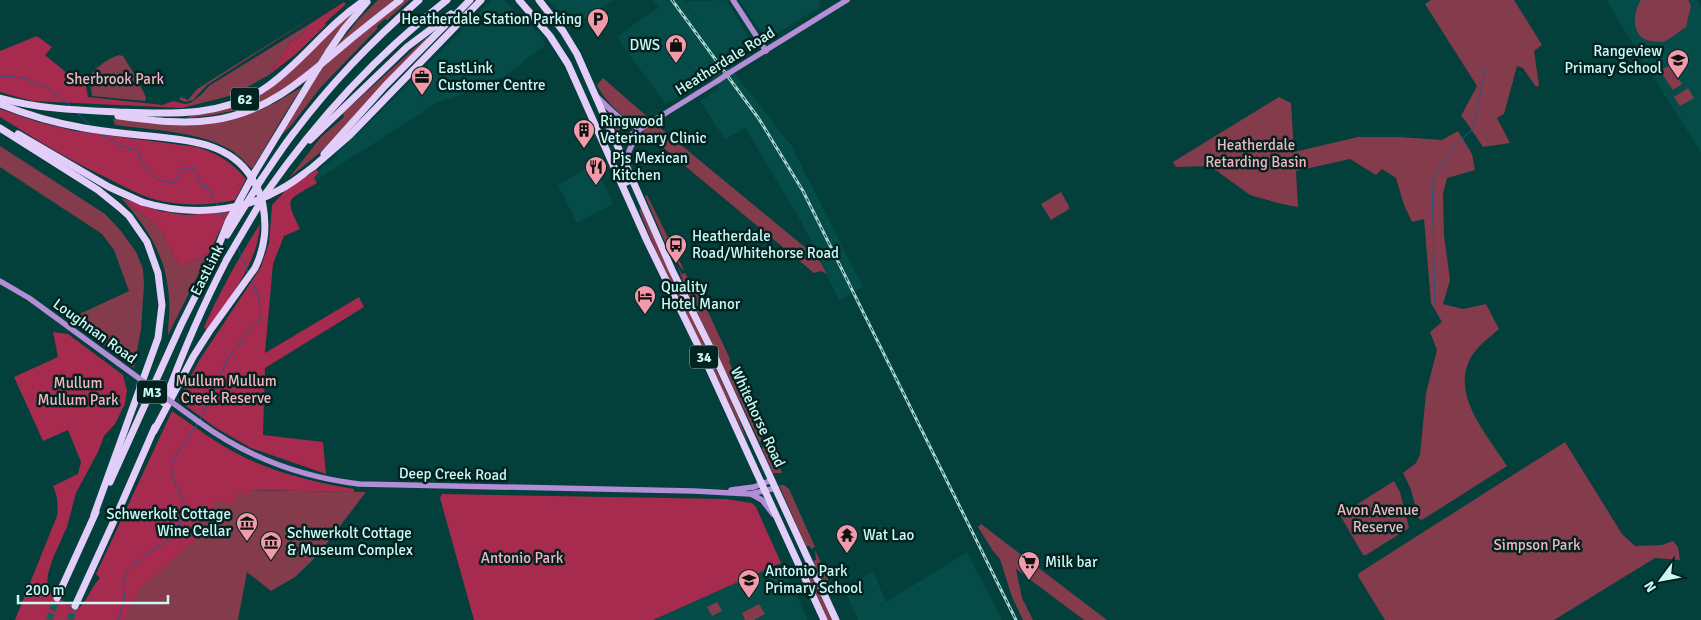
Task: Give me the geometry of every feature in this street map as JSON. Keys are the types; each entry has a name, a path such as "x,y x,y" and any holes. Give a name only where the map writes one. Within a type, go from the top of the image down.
{"highway":[{"path":"217,252 228,222 255,172 329,51 367,0"},
{"name":"62","path":"0,98 45,108 101,112 191,113 219,108 242,100 276,80 334,23 367,0"},
{"path":"101,112 136,118 187,122 225,118 253,109 278,98 292,88 400,0"},
{"name":"EastLink","path":"57,598 181,325 217,252 260,180 295,130 328,91 381,34 419,0"},
{"name":"EastLink","path":"75,606 154,431 175,373 206,302 239,237 266,193 321,120 355,82 395,43 447,0"},
{"path":"313,167 374,98 470,0"},
{"path":"0,124 109,187 142,202 172,209 210,210 229,208 268,196 290,184 313,167 350,135 481,0"},
{"name":"34","path":"519,0 558,47 573,74 607,151"},
{"name":"34","path":"538,0 572,44 616,144"},
{"path":"291,158 407,47 462,7"},
{"path":"0,104 16,111 60,124 118,133 188,140 219,149 248,171 263,201 266,225 264,244 255,268 209,332 154,431"},
{"path":"0,128 98,190 129,216 146,242 158,273 162,305 158,338 94,515"},
{"path":"607,151 616,144"},
{"name":"Whitehorse Road","path":"616,144 672,270 776,488 836,620"},
{"name":"Whitehorse Road","path":"607,151 824,620"},
{"path":"622,184 639,176"}],"main road":[{"path":"733,0 766,51"},
{"name":"Heatherdale Road","path":"616,144 847,0"},
{"path":"595,95 626,123 641,129 629,151 626,167"},
{"name":"Loughnan Road","path":"0,281 29,298 198,422"},
{"name":"Deep Creek Road","path":"198,422 253,455 299,472 330,480 359,484 750,494 772,480"},
{"name":"Deep Creek Road","path":"720,492 763,487 776,488"},
{"path":"750,494 762,500 778,519"}],"shaded area":[{"path":"491,0 504,0 543,37 544,46 521,63 522,65 487,86 437,103 315,181 314,179 323,166 337,156 336,154"},
{"path":"548,0 614,0 570,27"},
{"path":"653,0 683,0 702,25 685,1 726,0 755,47 730,63 738,78 791,145 863,287 839,300 803,225 745,128 725,140 700,101 719,89 710,77 666,104 633,60 617,37 658,7"},
{"path":"739,0 819,0 822,6 767,40"},
{"name":"Rangeview Primary School","path":"1606,0 1697,0 1701,6 1701,153"},
{"path":"589,166 596,168 613,204 577,223 558,185"},
{"path":"967,552 1002,620 858,620 844,589 873,571 886,602"},
{"name":"Antonio Park Primary School","path":"781,563 808,620 653,620"}],"green space":[{"path":"378,0 394,0 337,46 358,20"},
{"path":"404,0 409,0 387,20 385,19 377,26 377,29 320,88 291,126 279,137 326,62"},
{"path":"1431,0 1514,0 1542,45 1534,51 1539,85 1536,87 1523,68 1517,66 1504,114 1497,118 1510,143 1483,147 1461,116 1477,86 1425,4"},
{"path":"1641,0 1688,0 1691,6 1686,27 1663,42 1644,39 1635,24 1636,11"},
{"path":"344,2 346,4 325,23 326,25 296,54 269,75 290,42 302,35 308,25"},
{"path":"330,6 207,85 193,100 185,102 179,99 181,97 188,100 197,89"},
{"path":"356,10 338,31 315,65 287,88 255,104 239,109 186,118 249,100 340,21"},
{"path":"308,25 302,35 290,42 269,75 233,95 190,106 190,103 209,86"},
{"path":"37,36 52,47 45,55 67,73 84,75 88,97 163,105 173,101 185,104 190,103 190,106 182,108 32,101 0,92 0,51"},
{"path":"427,37 323,150 289,178 321,137 344,117 343,113"},
{"name":"Sherbrook Park","path":"119,55 123,56 138,80 146,98 145,101 92,96 91,75 102,64"},
{"path":"1670,65 1682,84 1673,90 1660,71"},
{"path":"603,78 818,258 827,274 821,271 814,273 620,113 607,100 597,85"},
{"path":"302,87 252,169 229,149 203,138 174,132 115,125 113,119 178,124 257,111"},
{"path":"1688,88 1694,98 1680,106 1674,97"},
{"name":"Heatherdale Retarding Basin","path":"1279,97 1291,103 1294,152 1358,137 1442,140 1458,131 1472,154 1475,170 1447,178 1443,194 1444,235 1450,280 1443,304 1463,309 1486,304 1499,329 1479,346 1470,359 1465,373 1465,387 1474,415 1507,466 1422,520 1419,519 1410,487 1403,473 1416,463 1420,455 1426,393 1437,350 1430,332 1442,322 1431,303 1424,219 1412,222 1404,205 1396,178 1382,169 1376,175 1350,159 1296,171 1298,207 1250,195 1210,166 1176,167 1173,162"},
{"path":"0,109 38,122 75,131 197,147 224,159 246,179 235,200 209,204 192,204 158,200 141,195 76,163 0,117"},
{"path":"608,112 624,124 620,130 616,132"},
{"path":"0,146 105,214 121,231 136,252 143,269 144,285 141,329 134,368 69,319 129,291 114,250 102,234 0,167"},
{"name":"Mullum Mullum Creek Reserve","path":"316,170 319,172 314,178 317,183 291,200 290,205 300,229 284,236 273,264 265,353 359,297 364,307 265,368 263,435 323,442 326,474 251,448 216,428 178,400 200,359 261,267 269,243 272,205 286,190"},
{"path":"1061,192 1069,209 1051,220 1041,204"},
{"path":"647,195 684,270 675,260 673,261 645,196"},
{"path":"121,198 159,227 177,262 183,266 209,253 168,335 169,304 165,271 148,233"},
{"path":"121,198 160,211 186,215 229,212 209,253 183,266 177,262 159,227"},
{"path":"641,209 738,416 748,443 654,247 639,210"},
{"path":"260,224 258,239 248,267 207,331 204,327 217,300"},
{"path":"678,267 682,274 685,273 709,314 730,359 729,362 749,404 752,405 761,428 760,443 685,287"},
{"name":"Mullum Mullum Park","path":"53,332 68,334 123,375 127,390 125,404 115,424 104,436 98,452 76,493 67,527 48,574 47,585 52,596 79,608 100,578 96,574 172,411 222,445 253,461 296,476 354,489 354,492 251,490 251,493 235,493 236,500 231,504 217,499 193,542 139,589 124,620 15,620 57,516 57,501 53,486 78,474 81,462 68,430 43,441 14,377 58,357"},
{"path":"765,440 769,442 782,473 773,473 762,449"},
{"name":"Simpson Park","path":"1565,442 1622,534 1635,546 1662,545 1673,541 1678,547 1680,560 1655,558 1554,620 1385,620 1358,576 1359,573"},
{"name":"Avon Avenue Reserve","path":"1394,481 1400,492 1409,528 1366,555 1363,555 1340,515"},
{"path":"779,485 784,485 789,489 815,547 811,549 810,546 806,546"},
{"path":"241,490 366,492 317,556 295,577 271,591 247,572 238,620 119,620 188,510"},
{"name":"Antonio Park","path":"442,494 725,499 752,503 756,507 781,563 653,620 474,620 440,498"},
{"path":"981,524 1107,620 1084,620 1016,569 1022,598 1033,620 1023,620 1012,597 1000,559 978,527"},
{"path":"815,550 828,577 828,584 822,581 813,561 816,560"},
{"path":"806,564 832,620 828,620 803,565"},
{"path":"717,602 722,611 712,616 707,607"},
{"path":"759,604 765,614 754,620 745,620 742,613"}],"waterway":[{"path":"1435,305 1432,181 1455,145 1473,129 1485,69"},
{"path":"0,76 30,80 47,88 70,106"},
{"path":"77,113 90,125"},
{"path":"99,133 121,146 136,150 143,163 155,178 167,182 175,182 183,168 192,168 198,175 198,181 203,187 206,186 218,206"},
{"path":"221,212 225,219"},
{"path":"238,248 248,272"},
{"path":"200,420 230,355 260,319 259,298 250,278"},
{"path":"118,620 125,600 123,587 126,571 148,553 167,541 170,534 188,514 175,483 171,463 198,423"}],"tunnel":[{"path":"49,620 57,598"},
{"path":"70,620 75,606"}],"railway":[{"path":"672,0 759,119 803,191 1016,620"}],"place":[{"name":"Heatherdale Station Parking","path":"598,38"},
{"name":"DWS","path":"676,64"},
{"name":"Rangeview Primary School","path":"1678,79"},
{"name":"EastLink Customer Centre","path":"422,96"},
{"name":"Ringwood Veterinary Clinic","path":"584,149"},
{"name":"Pjs Mexican Kitchen","path":"596,186"},
{"name":"Heatherdale Road/Whitehorse Road","path":"676,264"},
{"name":"Quality Hotel Manor","path":"645,315"},
{"name":"Schwerkolt Cottage Wine Cellar","path":"247,542"},
{"name":"Wat Lao","path":"847,554"},
{"name":"Schwerkolt Cottage & Museum Complex","path":"271,561"},
{"name":"Milk bar","path":"1029,581"},
{"name":"Antonio Park Primary School","path":"749,599"}]}
